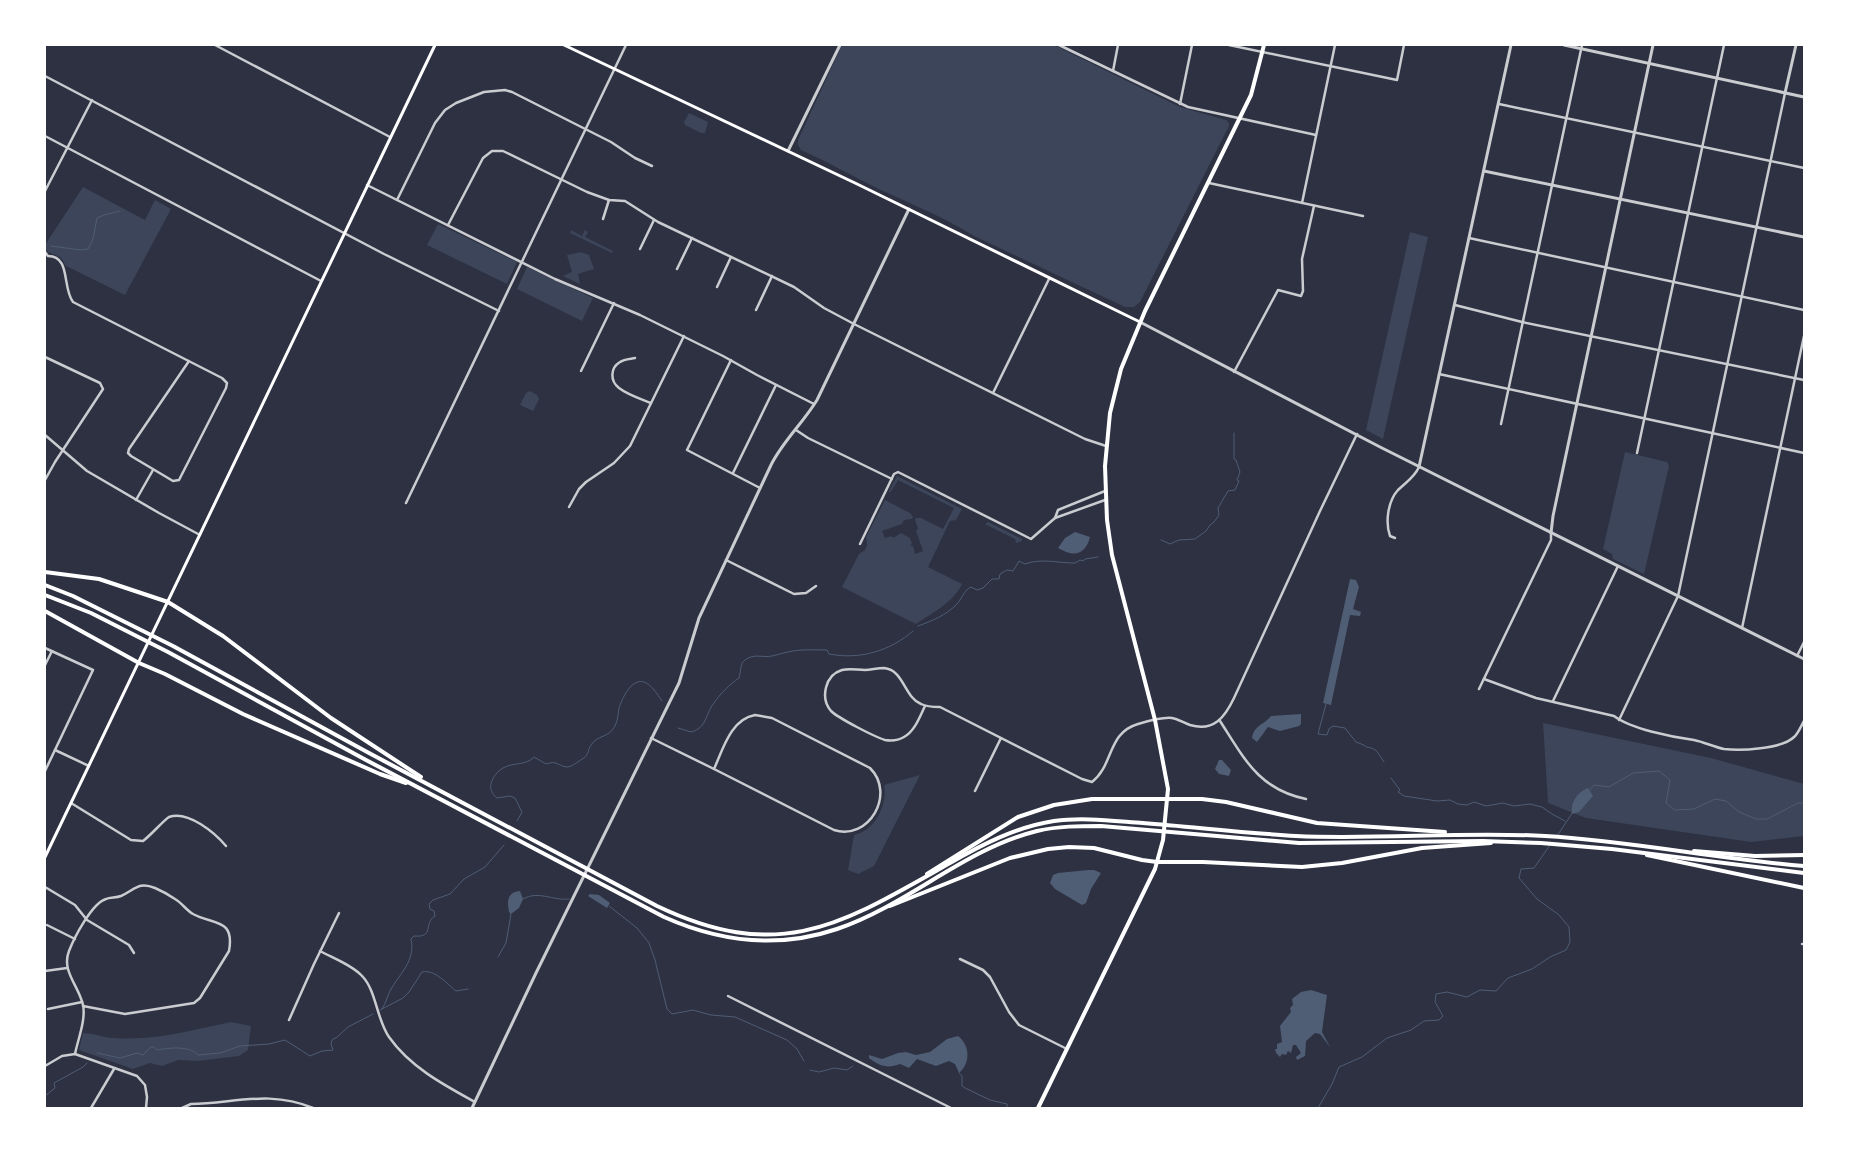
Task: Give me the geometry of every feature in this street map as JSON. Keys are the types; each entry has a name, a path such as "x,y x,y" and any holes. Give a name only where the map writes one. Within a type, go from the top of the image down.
{"highway":[{"path":"1038,1108 1157,862 1163,840 1168,799 1166,774 1155,720 1112,554 1105,500 1106,446 1110,413 1118,381 1140,322 1254,88 1264,45"},
{"path":"45,572 99,579 168,602 223,636 331,718 440,790"},
{"path":"45,585 73,596 173,646 657,906 688,920 728,932 770,935 822,927 860,913 984,844 1030,826 1068,820 1146,823 1319,836 1462,834 1567,837 1804,866"},
{"path":"45,595 91,613 159,648 651,910 688,927 712,934 757,941 800,938 838,929 879,910 985,851 1029,833 1051,828 1082,826 1316,843 1541,843 1628,851 1804,873"},
{"path":"45,611 138,663 165,674 269,725 380,774 418,787"},
{"path":"919,880 939,865 1018,817 1043,808 1082,800 1194,799 1226,802 1327,824 1462,834"},
{"path":"879,910 901,903 1010,858 1041,850 1069,847 1094,848 1157,862 1322,866 1422,848 1499,842"},
{"path":"1663,849 1755,856 1804,855"},
{"path":"1628,851 1804,888"}],"main road":[{"path":"45,857 434,45"},
{"path":"564,45 909,209 1140,322"}],"street":[{"path":"215,45 390,137"},
{"path":"406,503 626,45"},
{"path":"788,151 840,45"},
{"path":"1060,45 1180,104 1239,119 1316,135"},
{"path":"1112,71 1118,45"},
{"path":"1180,104 1192,45"},
{"path":"1229,45 1396,80 1404,45"},
{"path":"1302,203 1335,45"},
{"path":"1395,538 1390,536 1388,516 1392,502 1399,489 1410,481 1419,467 1511,45"},
{"path":"1564,45 1582,47 1649,64 1804,97"},
{"path":"1479,689 1551,540 1552,516 1653,45"},
{"path":"1637,453 1724,45"},
{"path":"1619,720 1678,596 1796,45"},
{"path":"1501,424 1582,47"},
{"path":"45,76 344,233 499,311"},
{"path":"397,200 439,116 448,107 480,93 497,90 508,91 585,129 652,166"},
{"path":"45,191 92,100"},
{"path":"1499,104 1804,168"},
{"path":"45,136 321,281"},
{"path":"448,225 483,158 492,151 507,152 587,192 609,200 625,201 654,220 806,294 824,308 854,324 1085,440 1106,446"},
{"path":"1484,171 1804,237"},
{"path":"1208,183 1364,216"},
{"path":"367,185 570,286 614,303 684,336 814,404"},
{"path":"603,219 609,200"},
{"path":"1234,372 1278,290 1301,296 1303,291 1302,260 1314,206"},
{"path":"472,1108 580,882 679,683 699,618 760,488 778,452 805,419 814,404 909,209"},
{"path":"640,249 654,220"},
{"path":"678,269 692,238"},
{"path":"1469,238 1804,310"},
{"path":"45,252 48,256 58,258 63,264 68,296 73,302 189,361 227,382 226,388 179,480 173,481 128,453 189,361"},
{"path":"717,287 731,257"},
{"path":"756,310 772,276"},
{"path":"993,393 1049,279"},
{"path":"581,371 614,303"},
{"path":"1454,305 1522,322 1804,380"},
{"path":"1140,322 1419,467 1804,659"},
{"path":"569,507 579,489 586,482 614,463 630,446 684,336"},
{"path":"1742,628 1804,336"},
{"path":"45,357 103,386 102,391 62,450 45,480"},
{"path":"635,358 622,360 616,365 613,370 613,381 622,390 651,403"},
{"path":"731,360 687,450 733,472 760,488"},
{"path":"1439,374 1804,453"},
{"path":"733,472 776,385"},
{"path":"796,430 808,438 892,479"},
{"path":"925,706 913,730 901,739 886,740 836,716 826,703 825,690 832,677 841,670 887,669 894,672 915,700 925,706 940,707 1082,779 1092,782 1101,772 1117,739 1127,728 1170,718 1198,727 1213,724 1220,720 1228,711 1357,434"},
{"path":"45,435 87,471 200,535"},
{"path":"136,500 153,470"},
{"path":"860,544 894,474 898,472 1031,539 1055,518 1105,500"},
{"path":"1055,518 1058,510 1105,491"},
{"path":"726,560 794,594 806,593 816,586"},
{"path":"1553,701 1618,566"},
{"path":"1797,656 1804,642"},
{"path":"45,648 93,670 45,771"},
{"path":"45,665 52,651"},
{"path":"1484,679 1536,698 1614,716 1619,720 1676,738 1695,740 1724,748 1750,750 1766,748 1794,738 1804,721"},
{"path":"652,738 837,831 853,830 867,823 872,818 881,796 879,781 866,766 772,718 764,716 751,716 737,724 714,769"},
{"path":"1220,720 1245,760 1258,775 1279,791 1306,799"},
{"path":"975,791 1001,738"},
{"path":"55,750 90,766"},
{"path":"71,803 131,840 143,841 154,833 168,818 179,815 210,830 226,846"},
{"path":"75,1054 84,1015 82,1002 67,968 69,952 96,905 105,899 120,897 135,886 144,885 177,900 194,915 217,921 229,933 229,952 200,998 194,1003 125,1014 83,1006"},
{"path":"45,888 75,906 86,920 129,945 134,954"},
{"path":"290,1020 339,913"},
{"path":"47,925 75,939"},
{"path":"320,951 364,977 385,1031 404,1054 423,1071 475,1102"},
{"path":"960,959 983,970 990,977 1009,1012 1019,1025 1067,1049"},
{"path":"45,971 67,968"},
{"path":"728,996 951,1108"},
{"path":"48,1009 82,1002"},
{"path":"45,1066 62,1056 75,1054 137,1076 145,1085 148,1097 146,1108"},
{"path":"90,1108 114,1068"},
{"path":"182,1108 191,1104 262,1097 290,1101 314,1108"}],"shaded area":[{"path":"842,45 1054,45 1180,107 1226,120 1229,126 1140,302 1134,307 1125,307 974,236 940,217 801,150 798,140"},
{"path":"689,113 708,122 705,133 685,125 684,122"},
{"path":"83,187 145,220 155,200 171,209 125,295 66,266 61,258 47,251 45,245"},
{"path":"438,224 517,262 507,284 427,245"},
{"path":"571,230 582,236 585,230 588,232 585,237 613,251 612,253 570,233"},
{"path":"1410,232 1428,237 1383,439 1366,430"},
{"path":"581,252 589,255 594,269 578,274 580,284 563,276 572,272 567,255"},
{"path":"527,267 593,298 582,321 517,289"},
{"path":"530,391 537,395 539,399 533,411 520,405 526,393"},
{"path":"1625,452 1667,462 1669,466 1644,574 1613,559 1612,554 1603,549"},
{"path":"897,476 962,509 956,520 950,521 928,567 962,584 948,602 916,624 842,587 859,554 865,550 867,545 866,537 885,500 910,513 913,517 912,519 904,520 902,524 882,531 885,538 892,536 893,538 901,533 910,538 912,544 910,546 913,546 915,554 923,551 916,531 918,528 916,518 921,518 943,529 954,508 898,480 890,493 889,491"},
{"path":"988,522 1022,539 1022,541 1016,543 1015,539 985,524"},
{"path":"1075,532 1090,537 1082,551 1069,553 1058,548 1065,538"},
{"path":"1350,579 1356,580 1359,587 1353,609 1361,612 1360,616 1350,615 1331,705 1323,703"},
{"path":"1301,714 1301,724 1299,726 1280,731 1268,727 1257,742 1252,738 1255,730 1271,716"},
{"path":"1543,723 1711,758 1804,784 1804,836 1751,842 1586,818 1548,803"},
{"path":"1219,760 1222,760 1231,770 1229,776 1219,774 1215,769"},
{"path":"920,775 874,866 858,874 848,870 854,835 868,828 878,816 884,800 884,785"},
{"path":"1588,788 1593,796 1579,812 1572,814 1575,798"},
{"path":"1088,870 1101,873 1091,889 1086,903 1082,905 1055,889 1050,883 1053,875 1058,873"},
{"path":"520,891 523,899 519,908 511,914 508,908 510,895"},
{"path":"590,894 599,895 610,903 607,908 588,896"},
{"path":"1311,990 1327,995 1322,1032 1330,1047 1320,1034 1315,1033 1306,1041 1305,1056 1297,1060 1296,1057 1301,1053 1296,1045 1293,1045 1291,1053 1288,1051 1286,1055 1282,1054 1280,1057 1275,1049 1277,1049 1277,1044 1282,1042 1280,1026 1291,1012 1292,999 1301,992"},
{"path":"231,1022 251,1026 248,1050 239,1056 198,1061 178,1060 162,1066 150,1063 133,1069 79,1050 83,1033 110,1038 143,1038"},
{"path":"958,1036 967,1049 966,1064 959,1073 955,1064 949,1061 936,1066 917,1059 909,1068 900,1064 884,1066 869,1058 869,1055 882,1059 898,1053 906,1052 916,1055 930,1052 947,1039"}],"waterway":[{"path":"51,246 81,250 88,249 93,239 97,218 120,211"},
{"path":"1161,540 1170,544 1179,540 1195,539 1206,531 1219,515 1218,508 1228,491 1235,490 1239,481 1237,480 1240,472 1234,459 1234,433"},
{"path":"918,626 948,612 969,588 977,590 983,588 992,579 999,579 1000,574 1007,570 1013,571 1019,561 1025,564 1044,561 1075,563 1080,560 1098,557"},
{"path":"678,728 691,732 700,727 716,700 739,678 742,663 748,658 807,650 827,650 829,654 841,656 863,655 895,644 913,631"},
{"path":"517,821 522,812 515,798 510,796 497,798 491,790 491,782 499,771 507,766 527,762 534,757 546,764 555,763 567,767 576,763 586,756 596,740 610,733 617,722 622,700 635,683 647,683 662,701"},
{"path":"1326,704 1318,734 1327,735 1329,729 1333,726 1345,728 1356,742 1375,750 1384,762"},
{"path":"1589,791 1594,785 1609,787 1633,773 1659,771 1670,780 1666,803 1675,810 1694,809 1715,799 1726,801 1739,812 1756,819 1767,819 1798,803 1804,803"},
{"path":"1391,778 1400,790 1398,792 1404,796 1437,801 1450,800 1458,804 1467,805 1474,802 1486,806 1503,803 1514,806 1530,804 1542,807 1565,821"},
{"path":"1557,836 1573,812"},
{"path":"382,1009 390,991 409,961 412,947 411,939 414,936 424,935 435,916 429,904 433,900 450,894 464,879 485,867 504,845"},
{"path":"1318,1108 1332,1084 1339,1067 1362,1057 1387,1038 1411,1030 1424,1021 1439,1020 1443,1016 1435,1002 1436,994 1447,992 1467,997 1480,990 1496,991 1508,978 1532,969 1550,957 1566,950 1570,942 1569,927 1559,915 1537,899 1519,878 1521,869 1534,868 1550,845"},
{"path":"523,899 534,895 569,899"},
{"path":"609,906 637,928 649,943 667,1009 672,1014 693,1010 711,1015 735,1017 787,1040 797,1049 804,1061"},
{"path":"498,957 506,943 511,914"},
{"path":"380,1010 403,998 422,972 436,975 456,991 468,989"},
{"path":"97,1053 120,1058 137,1053 143,1055 151,1047 154,1047 157,1050 184,1048 198,1055 220,1053 240,1046 269,1044 285,1040 310,1056 322,1051 333,1050 332,1040 348,1027 373,1014"},
{"path":"45,1096 55,1088 54,1083 87,1063"},
{"path":"810,1070 819,1072 834,1068 847,1070 853,1066"},
{"path":"959,1073 962,1076 962,1086 990,1100 1007,1104 1007,1108"}]}
